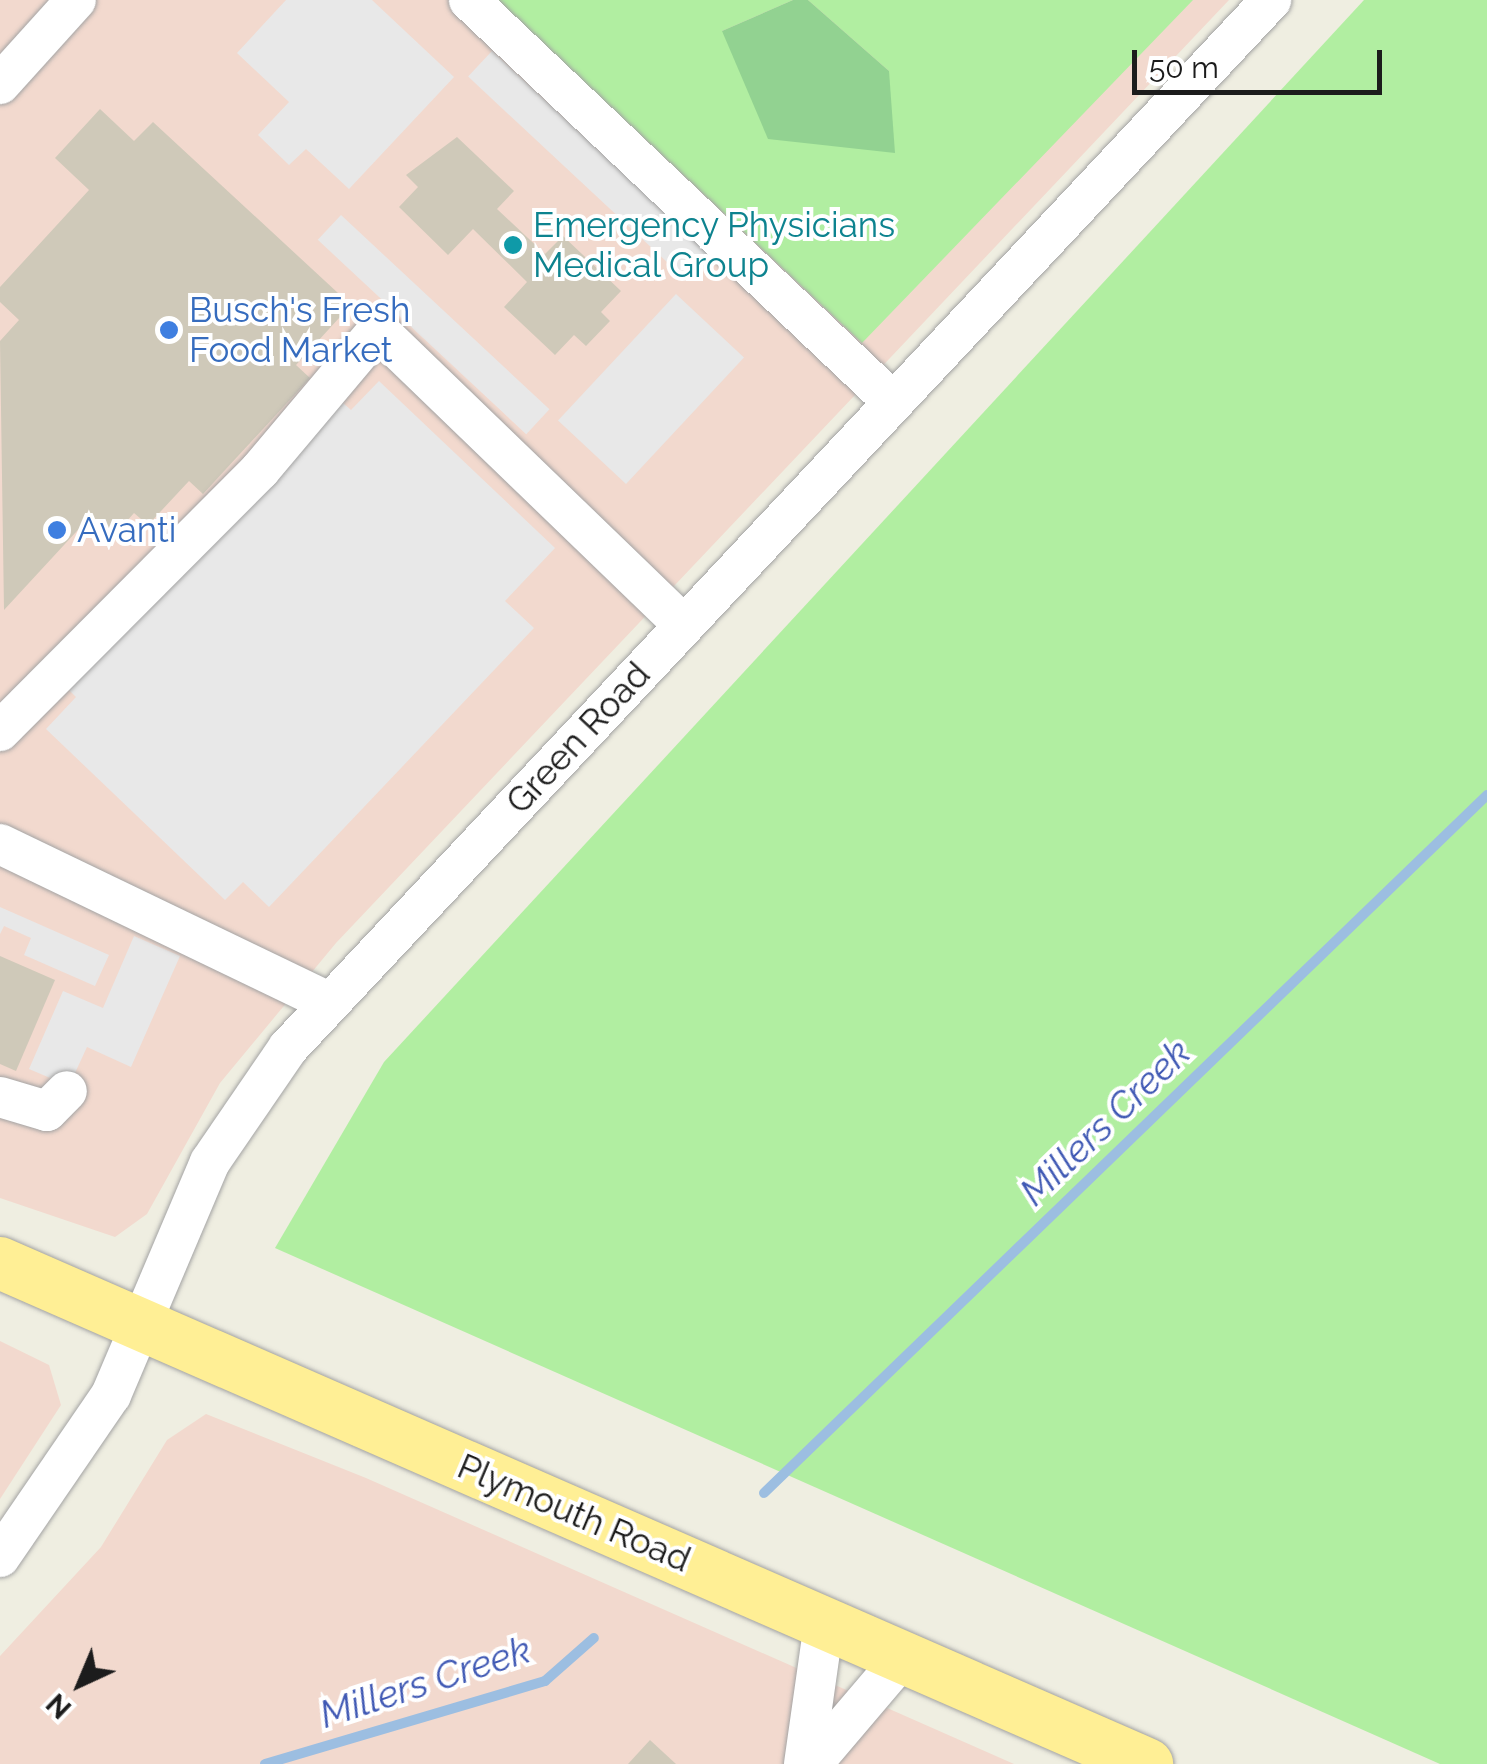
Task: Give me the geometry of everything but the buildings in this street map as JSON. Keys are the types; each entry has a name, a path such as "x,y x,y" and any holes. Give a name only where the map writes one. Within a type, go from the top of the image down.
{"main road":[{"name":"Plymouth Road","path":"0,1263 1147,1764"}],"street":[{"path":"0,84 76,0"},
{"path":"469,0 893,402"},
{"name":"Green Road","path":"0,1557 110,1395 210,1162 330,1002 1270,0"},
{"path":"0,731 260,470 378,330 684,625"},
{"path":"0,844 330,1002"},
{"path":"0,1097 47,1110 67,1091"},
{"path":"804,1764 824,1623"},
{"path":"812,1764 903,1657"}],"shaded area":[{"path":"0,0 1229,0 336,943 220,1083 147,1214 115,1237 0,1198"},
{"path":"286,0 372,0 454,77 349,189 306,149 289,165 258,135 289,102 237,53"},
{"path":"492,51 708,252 684,278 468,77"},
{"path":"341,215 549,409 526,434 318,240"},
{"path":"676,294 744,357 626,484 558,421"},
{"path":"379,381 555,548 505,601 534,628 269,907 243,882 225,900 46,729 76,697 69,690 343,403 351,410"},
{"path":"0,907 109,955 95,986 24,955 31,938 4,926 0,934"},
{"path":"134,936 180,956 131,1067 87,1047 69,1086 29,1069 63,991 103,1008"},
{"path":"0,1341 49,1365 61,1405 0,1499"},
{"path":"206,1414 366,1478 1014,1764 0,1764 0,1656 101,1547 167,1440"}],"green space":[{"path":"497,0 793,0 722,31 889,71 808,0 1193,0 862,343"},
{"path":"793,0 808,0 889,71 895,153 768,139 722,31"},
{"path":"1364,0 1487,0 1487,1764 1440,1764 275,1248 384,1062"}],"waterway":[{"name":"Millers Creek","path":"764,1493 1487,795"},
{"name":"Millers Creek","path":"265,1764 545,1681 594,1638"}],"place":[{"name":"Emergency Physicians Medical Group","path":"513,245"},
{"name":"Busch's Fresh Food Market","path":"169,330"},
{"name":"Avanti","path":"57,530"}]}
